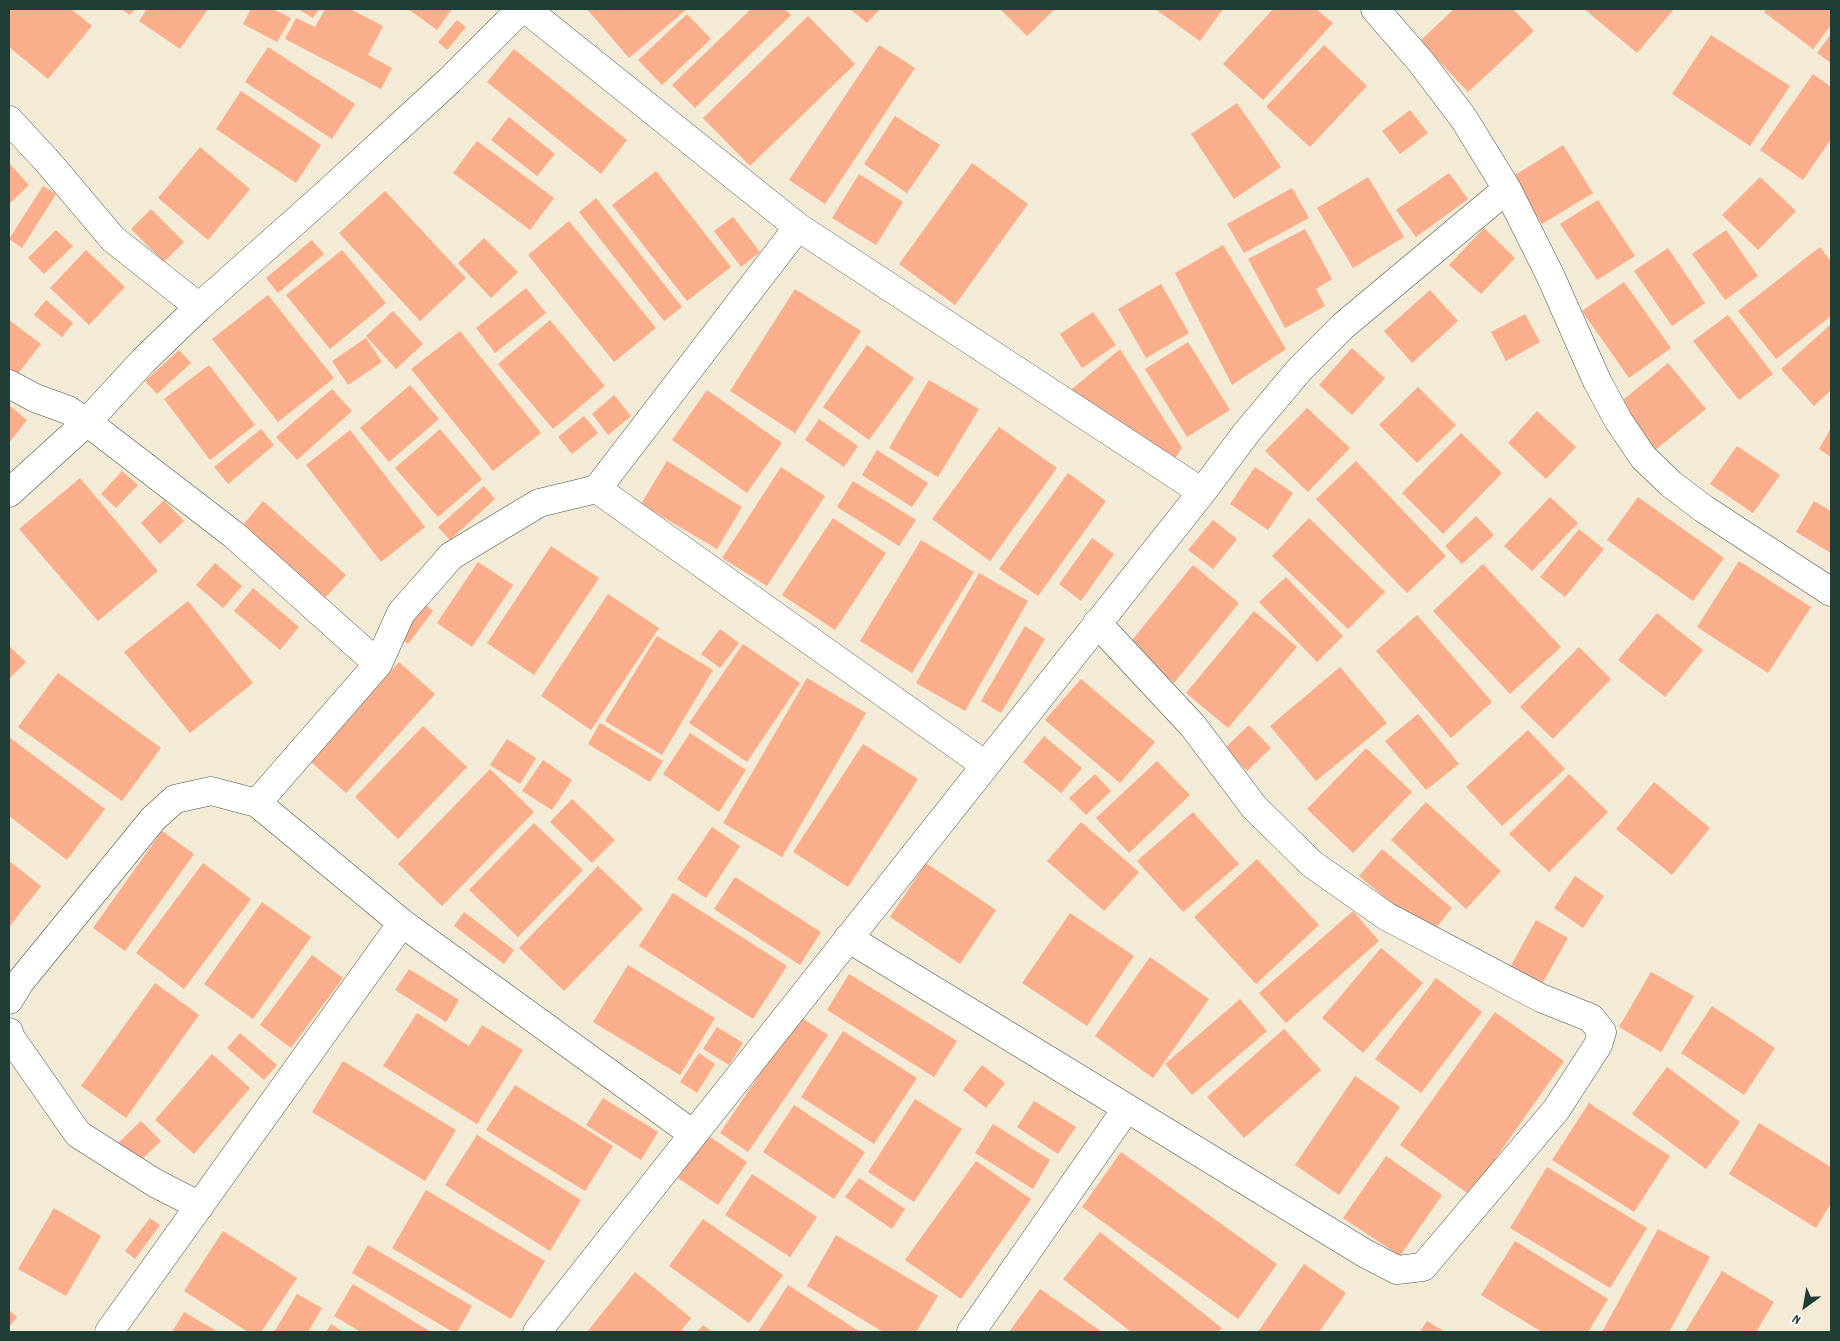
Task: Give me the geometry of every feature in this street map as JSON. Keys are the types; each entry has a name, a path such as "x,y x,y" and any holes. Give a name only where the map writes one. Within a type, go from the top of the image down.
{"street":[{"path":"9,493 87,422 143,361 199,307 450,80 521,9"},
{"path":"526,9 798,227 1202,492"},
{"path":"1375,9 1421,62 1464,119 1508,188 1550,275 1597,381 1618,420 1643,457 1671,484 1704,509 1831,592"},
{"path":"9,120 48,162 113,239 199,307"},
{"path":"537,1332 1202,492 1247,432 1300,370 1343,326 1508,188"},
{"path":"257,803 378,664 401,613 451,556 539,503 597,489 798,227"},
{"path":"9,384 35,398 68,410 87,422 234,535 378,664"},
{"path":"597,489 985,765"},
{"path":"848,938 1366,1254 1397,1270 1423,1267 1556,1110 1598,1045 1602,1032 1590,1018 1542,998 1386,916 1312,864 1254,807 1193,726 1098,623"},
{"path":"9,1000 20,982 153,819 175,799 211,791 257,803 402,923 693,1134"},
{"path":"109,1332 402,923"},
{"path":"9,1032 11,1038 78,1134 155,1183 200,1206"},
{"path":"971,1332 1127,1108"}],"building":[{"path":"9,9 71,9 92,26 48,79 9,47"},
{"path":"121,9 135,9 130,15"},
{"path":"147,9 208,9 180,49 139,21"},
{"path":"251,9 273,9 291,18 277,42 243,24"},
{"path":"298,9 319,9 313,18"},
{"path":"325,9 350,9 383,26 368,55 392,68 381,89 285,39 296,18 315,27"},
{"path":"408,9 452,9 437,30"},
{"path":"587,9 687,9 629,58"},
{"path":"751,9 785,9 791,15 695,108 672,85"},
{"path":"850,9 880,9 867,23"},
{"path":"1000,9 1055,9 1027,36"},
{"path":"1155,9 1223,9 1200,41"},
{"path":"1273,9 1316,9 1333,23 1263,100 1223,64"},
{"path":"1454,9 1513,9 1534,31 1468,92 1420,41"},
{"path":"1584,9 1674,9 1637,53"},
{"path":"1767,9 1831,9 1831,25 1813,49 1764,12"},
{"path":"687,14 711,39 662,85 638,60"},
{"path":"808,16 855,64 750,166 703,118"},
{"path":"457,20 466,27 447,50 438,42"},
{"path":"1831,34 1831,63 1817,53"},
{"path":"1711,35 1790,86 1750,146 1672,94"},
{"path":"879,45 915,68 825,204 789,180"},
{"path":"1324,45 1367,86 1310,147 1266,107"},
{"path":"268,47 355,104 332,139 245,82"},
{"path":"514,49 627,140 601,174 487,82"},
{"path":"1813,74 1831,87 1831,139 1803,180 1760,150"},
{"path":"241,91 321,145 296,183 216,129"},
{"path":"1237,103 1281,167 1234,199 1191,134"},
{"path":"1410,110 1428,133 1400,154 1382,131"},
{"path":"895,116 940,145 907,193 864,164"},
{"path":"509,117 555,154 537,176 491,140"},
{"path":"477,141 554,198 530,230 453,173"},
{"path":"1563,145 1593,193 1542,224 1512,177"},
{"path":"200,147 250,189 208,240 158,198"},
{"path":"9,163 29,185 9,204"},
{"path":"972,163 1028,204 955,305 899,264"},
{"path":"656,171 731,267 687,301 612,205"},
{"path":"1449,173 1468,199 1416,237 1396,210"},
{"path":"859,174 903,202 876,245 832,218"},
{"path":"1368,177 1404,237 1353,268 1317,208"},
{"path":"1760,177 1796,211 1758,250 1722,215"},
{"path":"43,186 56,194 22,248 9,239"},
{"path":"1292,188 1309,218 1244,253 1227,224"},
{"path":"385,191 466,278 420,321 339,233"},
{"path":"596,198 682,307 664,321 579,212"},
{"path":"1598,200 1635,256 1597,280 1560,224"},
{"path":"151,209 184,242 164,262 131,229"},
{"path":"733,217 760,252 741,267 714,231"},
{"path":"569,221 656,328 614,362 528,255"},
{"path":"1484,228 1515,258 1481,294 1449,265"},
{"path":"1305,229 1332,279 1316,289 1325,306 1285,328 1248,259"},
{"path":"56,230 73,246 44,274 28,258"},
{"path":"1726,230 1758,276 1725,300 1692,254"},
{"path":"484,238 518,272 491,298 458,263"},
{"path":"312,240 324,254 278,293 266,278"},
{"path":"1223,245 1286,349 1232,385 1175,273"},
{"path":"1820,247 1831,262 1831,316 1776,359 1738,311"},
{"path":"1668,248 1705,303 1672,326 1634,271"},
{"path":"86,250 125,287 89,325 50,288"},
{"path":"342,250 386,303 330,349 286,295"},
{"path":"1624,282 1671,348 1629,378 1582,311"},
{"path":"1161,284 1189,333 1146,358 1118,309"},
{"path":"526,288 546,313 495,353 476,328"},
{"path":"795,289 861,331 795,433 730,391"},
{"path":"1430,290 1458,321 1412,363 1384,331"},
{"path":"268,295 334,378 278,422 212,339"},
{"path":"46,300 73,323 62,337 34,315"},
{"path":"393,311 423,344 396,369 366,336"},
{"path":"1093,312 1116,345 1082,368 1060,334"},
{"path":"1525,314 1540,342 1506,361 1491,332"},
{"path":"1728,315 1773,374 1739,400 1693,341"},
{"path":"9,320 41,344 14,379 9,375"},
{"path":"550,320 605,386 553,429 498,364"},
{"path":"1831,324 1831,390 1814,406 1781,369"},
{"path":"460,331 541,433 493,471 411,369"},
{"path":"366,338 382,362 348,385 332,361"},
{"path":"1188,342 1230,410 1187,437 1145,369"},
{"path":"867,345 914,378 869,440 823,407"},
{"path":"1352,348 1385,378 1352,415 1319,385"},
{"path":"1120,349 1182,448 1172,463 1066,394"},
{"path":"179,350 191,363 157,394 145,381"},
{"path":"1668,363 1706,409 1655,450 1618,404"},
{"path":"209,365 255,425 210,460 164,399"},
{"path":"929,380 979,409 938,477 889,448"},
{"path":"410,385 439,419 389,462 360,428"},
{"path":"1418,387 1456,425 1417,463 1379,425"},
{"path":"332,389 352,411 297,460 276,437"},
{"path":"707,390 782,443 747,493 672,440"},
{"path":"614,395 631,416 608,435 592,414"},
{"path":"9,405 27,420 9,443"},
{"path":"1307,408 1350,448 1308,492 1265,451"},
{"path":"1537,411 1576,447 1546,479 1508,443"},
{"path":"584,416 598,433 572,454 558,437"},
{"path":"819,419 858,446 844,467 805,440"},
{"path":"999,427 1057,468 990,561 932,519"},
{"path":"1831,428 1831,457 1819,449"},
{"path":"261,429 274,445 228,484 214,467"},
{"path":"440,429 482,479 438,517 395,468"},
{"path":"350,430 425,527 381,562 306,465"},
{"path":"1461,433 1502,473 1443,534 1402,493"},
{"path":"1737,446 1780,475 1753,513 1710,484"},
{"path":"877,450 928,483 912,507 862,475"},
{"path":"667,461 742,507 717,549 641,504"},
{"path":"1356,461 1446,556 1407,593 1316,499"},
{"path":"781,467 825,496 767,586 722,558"},
{"path":"1255,467 1293,493 1268,530 1230,504"},
{"path":"122,471 138,485 116,508 101,494"},
{"path":"1068,473 1106,501 1038,596 999,569"},
{"path":"80,478 158,571 98,621 19,529"},
{"path":"853,481 916,520 899,546 837,507"},
{"path":"484,486 495,499 450,540 438,527"},
{"path":"1550,497 1578,523 1532,571 1504,546"},
{"path":"1638,497 1724,558 1693,601 1607,540"},
{"path":"164,500 184,521 160,544 141,523"},
{"path":"263,501 346,575 325,598 243,525"},
{"path":"1814,501 1831,511 1831,553 1796,532"},
{"path":"1476,516 1494,535 1462,564 1445,546"},
{"path":"833,518 886,553 835,630 782,595"},
{"path":"1309,518 1385,592 1348,629 1272,556"},
{"path":"1213,520 1237,539 1213,569 1188,550"},
{"path":"1579,529 1604,549 1565,597 1540,577"},
{"path":"1092,538 1114,554 1081,601 1059,584"},
{"path":"921,540 974,572 912,673 860,641"},
{"path":"551,546 599,578 534,675 487,643"},
{"path":"1739,561 1811,607 1768,673 1697,627"},
{"path":"478,562 513,585 472,647 437,623"},
{"path":"215,563 242,586 223,608 196,585"},
{"path":"1483,564 1561,647 1510,694 1433,611"},
{"path":"1193,565 1239,603 1174,683 1128,645"},
{"path":"979,573 1028,601 965,711 916,683"},
{"path":"1286,577 1343,636 1317,662 1259,602"},
{"path":"253,588 299,627 280,650 234,611"},
{"path":"608,594 659,628 591,730 541,696"},
{"path":"420,600 433,611 408,644 395,634"},
{"path":"188,601 253,683 190,733 124,652"},
{"path":"1254,611 1297,647 1228,728 1186,693"},
{"path":"1657,613 1703,650 1665,697 1618,660"},
{"path":"1417,615 1492,702 1451,738 1376,651"},
{"path":"1025,626 1045,639 1001,713 981,701"},
{"path":"720,629 739,643 720,668 701,654"},
{"path":"657,636 713,670 662,755 605,721"},
{"path":"743,644 800,683 747,762 689,723"},
{"path":"9,646 26,662 9,679"},
{"path":"1579,647 1611,679 1553,739 1520,707"},
{"path":"399,662 435,694 346,793 310,761"},
{"path":"1340,667 1387,723 1316,781 1270,726"},
{"path":"58,673 161,748 122,801 18,727"},
{"path":"807,678 866,713 782,857 723,823"},
{"path":"1081,679 1155,742 1120,783 1045,720"},
{"path":"1418,714 1459,764 1426,790 1385,741"},
{"path":"600,723 663,761 650,782 588,744"},
{"path":"1249,725 1271,748 1247,771 1225,748"},
{"path":"423,726 467,767 398,839 355,797"},
{"path":"1528,730 1565,769 1502,826 1466,787"},
{"path":"690,733 746,770 719,812 663,774"},
{"path":"1044,736 1082,768 1061,793 1023,762"},
{"path":"9,737 105,809 67,860 9,816"},
{"path":"507,739 536,758 520,784 490,765"},
{"path":"863,744 918,779 848,887 793,852"},
{"path":"1366,748 1412,792 1353,853 1307,809"},
{"path":"543,760 572,780 552,810 522,791"},
{"path":"1157,761 1190,795 1129,853 1096,818"},
{"path":"490,769 534,812 442,906 398,864"},
{"path":"1095,774 1111,791 1086,815 1069,798"},
{"path":"1569,774 1608,812 1549,872 1509,834"},
{"path":"1654,782 1710,828 1672,875 1616,829"},
{"path":"572,799 615,840 592,863 550,822"},
{"path":"1426,802 1501,871 1466,909 1391,840"},
{"path":"1193,812 1239,864 1183,912 1137,861"},
{"path":"1081,822 1139,872 1104,911 1047,861"},
{"path":"534,823 583,870 518,937 469,890"},
{"path":"712,827 740,846 706,898 677,879"},
{"path":"162,831 194,854 125,951 93,928"},
{"path":"1382,849 1452,908 1430,935 1359,876"},
{"path":"1257,859 1319,925 1256,984 1194,917"},
{"path":"9,861 41,886 9,927"},
{"path":"203,863 251,899 184,989 136,953"},
{"path":"926,863 996,910 960,964 890,917"},
{"path":"598,866 643,909 564,991 519,948"},
{"path":"1575,876 1604,896 1583,928 1554,908"},
{"path":"735,877 821,932 800,965 714,909"},
{"path":"673,893 787,966 753,1019 639,946"},
{"path":"262,902 311,937 253,1019 204,984"},
{"path":"1353,911 1379,941 1286,1023 1259,993"},
{"path":"464,912 514,950 504,964 454,926"},
{"path":"1070,913 1134,956 1087,1026 1022,983"},
{"path":"1536,920 1568,938 1539,989 1508,971"},
{"path":"1381,948 1423,983 1363,1053 1322,1018"},
{"path":"312,955 343,978 291,1048 260,1025"},
{"path":"1150,957 1209,999 1153,1078 1095,1036"},
{"path":"628,965 715,1018 680,1075 593,1022"},
{"path":"409,969 459,1000 446,1022 395,990"},
{"path":"1651,972 1694,996 1661,1052 1619,1027"},
{"path":"849,974 957,1041 934,1077 827,1010"},
{"path":"1436,978 1482,1012 1421,1093 1375,1059"},
{"path":"155,983 199,1015 126,1118 81,1086"},
{"path":"1240,999 1267,1031 1192,1095 1165,1064"},
{"path":"1712,1006 1775,1048 1744,1095 1681,1053"},
{"path":"1495,1012 1564,1061 1470,1195 1400,1145"},
{"path":"417,1013 469,1046 482,1025 523,1050 477,1124 383,1066"},
{"path":"799,1016 828,1035 748,1152 720,1133"},
{"path":"717,1027 743,1043 729,1065 703,1049"},
{"path":"1284,1029 1321,1070 1244,1138 1207,1097"},
{"path":"843,1031 917,1078 874,1144 801,1097"},
{"path":"240,1033 277,1065 264,1080 227,1048"},
{"path":"699,1053 715,1064 697,1093 680,1082"},
{"path":"212,1054 250,1088 194,1154 155,1120"},
{"path":"343,1061 456,1130 425,1181 312,1112"},
{"path":"982,1065 1005,1083 986,1108 963,1090"},
{"path":"1667,1067 1740,1122 1706,1169 1632,1114"},
{"path":"1355,1076 1400,1107 1339,1195 1295,1165"},
{"path":"515,1085 613,1146 585,1191 486,1130"},
{"path":"603,1098 658,1132 641,1160 586,1125"},
{"path":"915,1099 962,1129 914,1202 868,1172"},
{"path":"1034,1101 1076,1127 1058,1154 1017,1127"},
{"path":"1589,1103 1670,1156 1634,1212 1552,1160"},
{"path":"794,1105 865,1152 834,1199 763,1152"},
{"path":"141,1121 161,1141 138,1163 118,1143"},
{"path":"1759,1123 1831,1167 1831,1203 1816,1228 1729,1174"},
{"path":"993,1124 1050,1160 1033,1189 975,1153"},
{"path":"477,1135 581,1200 550,1251 445,1185"},
{"path":"707,1135 747,1162 718,1205 678,1178"},
{"path":"1121,1152 1277,1264 1238,1319 1082,1207"},
{"path":"1386,1156 1442,1195 1400,1256 1343,1218"},
{"path":"976,1161 1031,1199 961,1299 905,1260"},
{"path":"1547,1167 1647,1228 1610,1288 1510,1228"},
{"path":"752,1174 817,1217 790,1257 725,1215"},
{"path":"859,1178 905,1209 892,1229 845,1197"},
{"path":"426,1190 545,1261 511,1319 392,1248"},
{"path":"54,1208 101,1236 66,1296 18,1269"},
{"path":"150,1218 160,1225 135,1259 125,1251"},
{"path":"703,1219 783,1275 749,1323 669,1266"},
{"path":"1658,1229 1710,1257 1669,1332 1602,1332"},
{"path":"223,1231 297,1278 261,1332 248,1332 184,1291"},
{"path":"1100,1232 1222,1328 1218,1332 1131,1332 1063,1279"},
{"path":"836,1235 938,1296 916,1332 883,1332 807,1286"},
{"path":"1515,1241 1608,1299 1588,1332 1542,1332 1481,1295"},
{"path":"368,1245 472,1306 457,1332 453,1332 352,1273"},
{"path":"1304,1264 1346,1293 1319,1332 1258,1332"},
{"path":"1722,1271 1774,1302 1756,1332 1685,1332"},
{"path":"635,1272 691,1318 680,1332 587,1332"},
{"path":"353,1284 431,1332 361,1332 334,1316"},
{"path":"788,1285 860,1332 758,1332"},
{"path":"1040,1289 1102,1332 1009,1332"},
{"path":"297,1294 322,1308 308,1332 274,1332"},
{"path":"9,1310 17,1317 9,1327"},
{"path":"184,1312 218,1332 172,1332"},
{"path":"1427,1321 1445,1332 1420,1332"},
{"path":"331,1324 343,1332 326,1332"},
{"path":"703,1325 712,1332 697,1332"}]}
